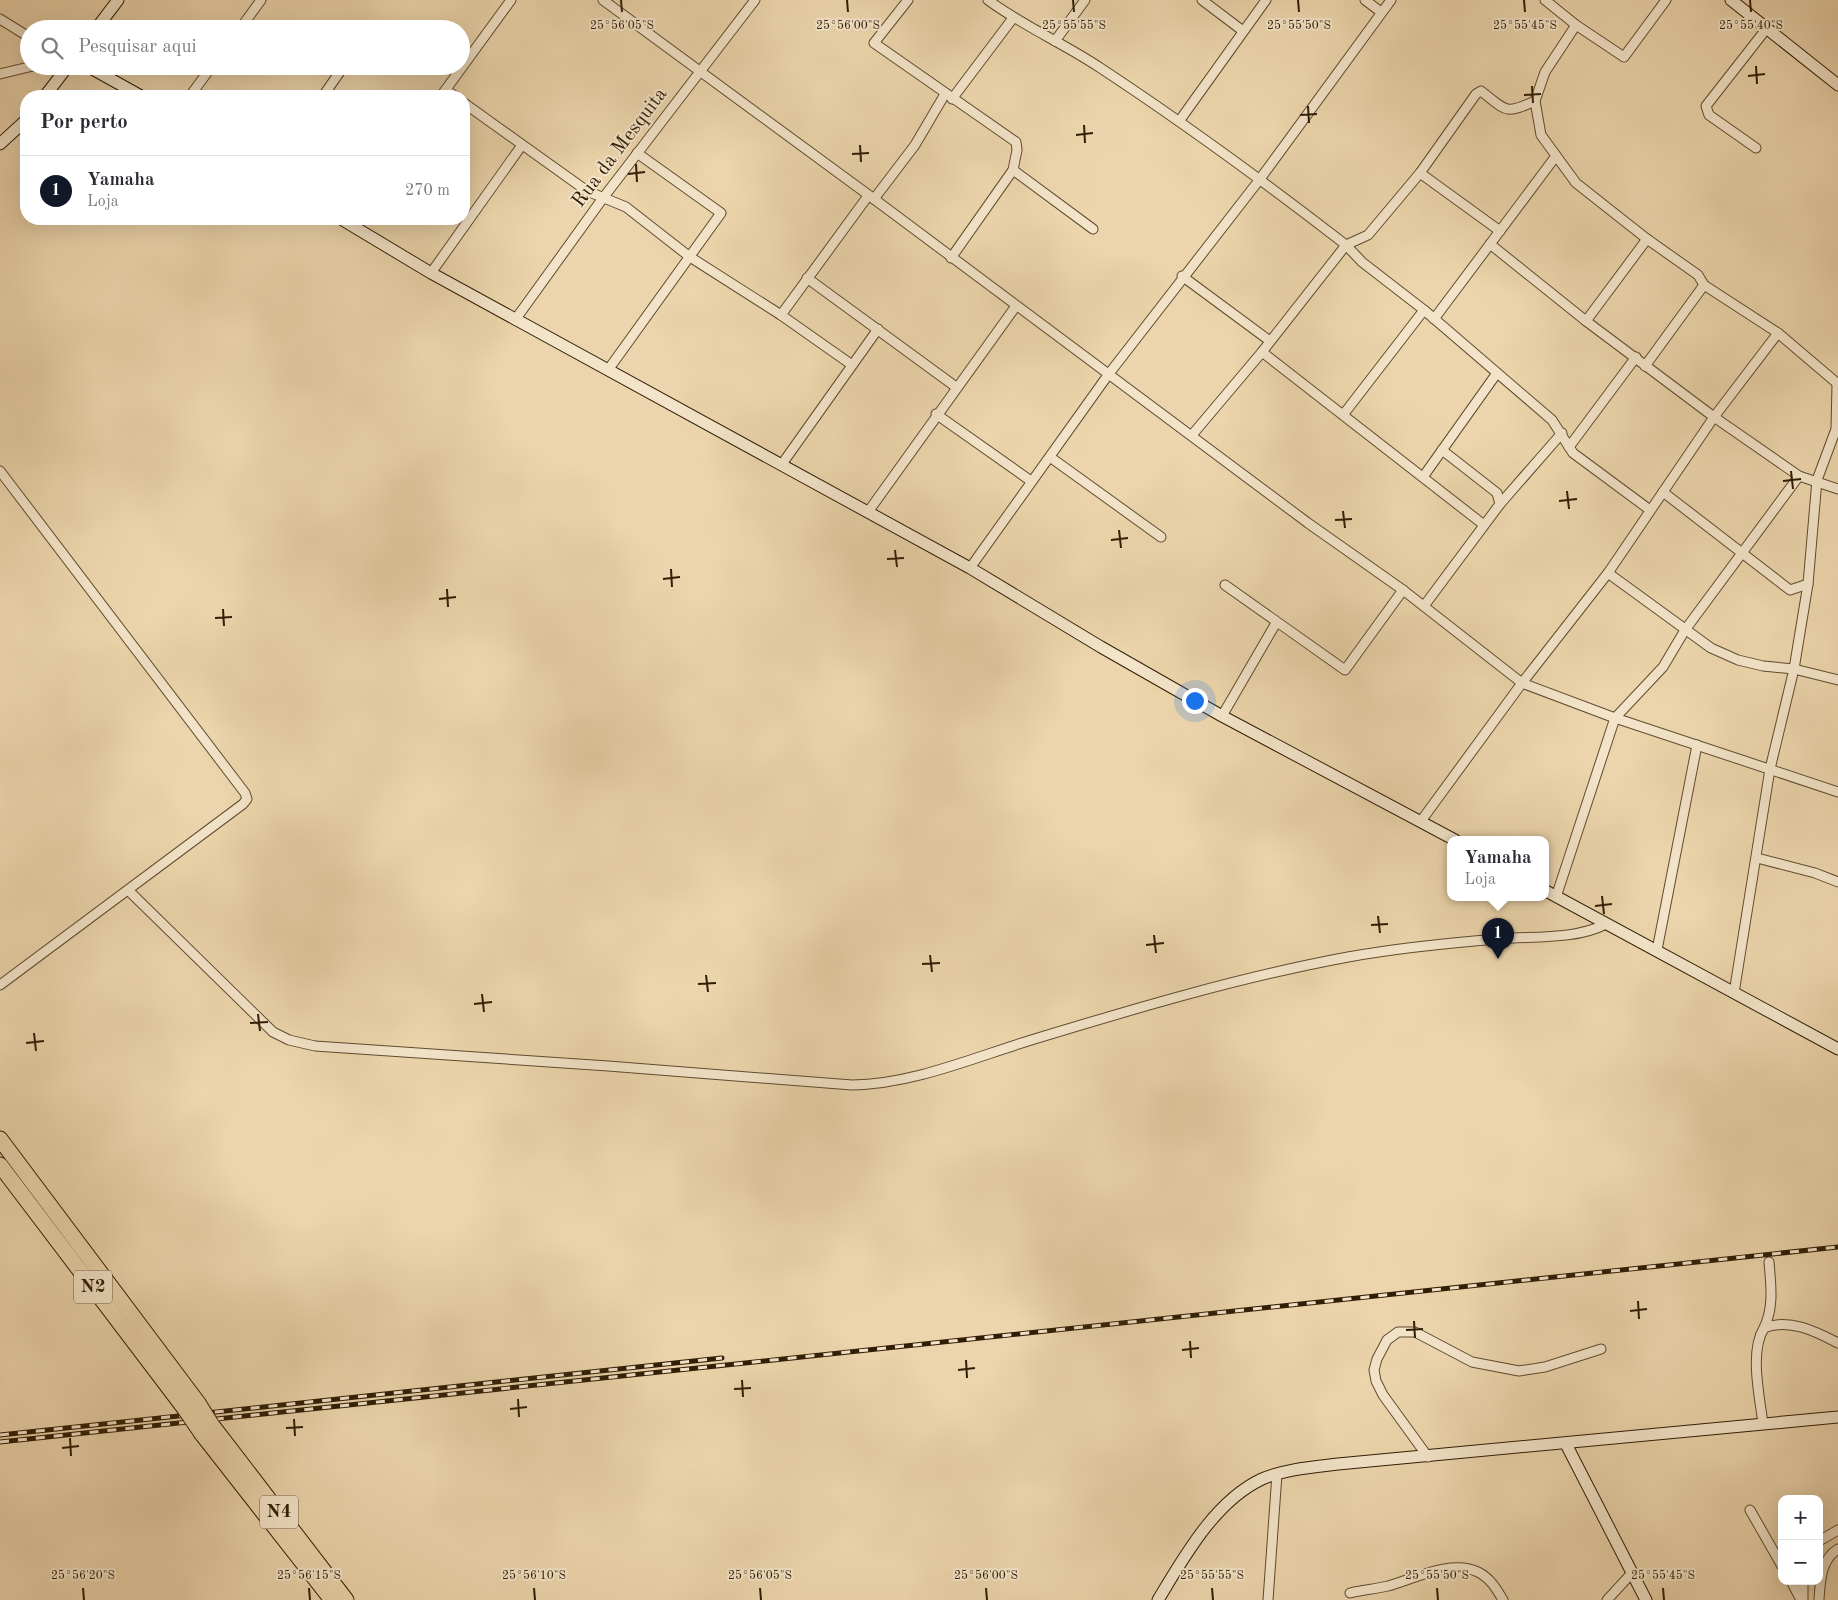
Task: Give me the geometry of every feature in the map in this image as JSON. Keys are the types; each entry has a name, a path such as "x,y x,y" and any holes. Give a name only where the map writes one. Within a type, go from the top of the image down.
{"highway":[{"name":"N2","path":"0,1139 183,1383"},
{"name":"N2","path":"0,1166 192,1406"},
{"name":"N4","path":"183,1383 192,1406 207,1429 332,1600"},
{"name":"N4","path":"207,1429 346,1600"}],"street":[{"path":"103,20 118,0"},
{"path":"247,20 261,0"},
{"path":"470,56 511,0"},
{"path":"603,0 1108,375 1192,435 1308,523 1403,590 1522,683 1615,718 1838,792"},
{"name":"Rua da Mesquita","path":"515,320 603,198 756,0"},
{"path":"908,0 874,43 1016,142 1017,150 1014,170 951,258"},
{"path":"988,0 1013,18 1084,56 1180,120 1346,245 1362,262 1424,310 1552,420 1573,453 1650,510"},
{"path":"1055,41 1086,0"},
{"path":"1202,0 1243,31"},
{"path":"1180,120 1266,0"},
{"path":"1365,0 1381,12"},
{"path":"970,568 1108,375 1182,276 1260,179 1391,0"},
{"path":"1545,0 1576,25 1624,57 1666,0"},
{"path":"1731,0 1838,85"},
{"path":"781,315 807,278 915,145 948,96 1013,18"},
{"path":"0,20 20,32"},
{"path":"1576,25 1545,72 1535,101 1541,135 1556,156 1576,183 1648,239 1698,274 1704,285 1778,333 1837,384 1836,429 1817,480 1808,584 1794,669 1770,769 1734,992"},
{"path":"1756,148 1709,115 1706,106 1767,28"},
{"path":"0,74 20,69"},
{"path":"50,90 61,75"},
{"path":"103,75 130,90"},
{"path":"194,90 205,75"},
{"path":"327,90 338,75"},
{"path":"445,90 456,75"},
{"path":"1192,435 1262,352 1346,245 1368,235 1420,173 1479,92 1481,91 1507,111 1513,111 1535,101"},
{"path":"470,107 587,191 612,200 626,208 690,257 781,315 852,365"},
{"path":"0,144 20,126"},
{"path":"470,218 522,145"},
{"path":"608,370 721,213 638,152"},
{"path":"1434,319 1556,156"},
{"path":"1014,170 1093,229"},
{"path":"1420,173 1500,232"},
{"path":"353,225 431,273 515,320 970,568 1101,647 1222,716 1448,836"},
{"path":"431,273 465,225"},
{"path":"1586,321 1648,239"},
{"path":"1490,244 1586,321 1714,417 1800,476 1838,488"},
{"path":"1182,276 1270,341"},
{"path":"807,278 956,387"},
{"path":"1645,366 1704,285"},
{"path":"868,512 936,414 1016,306"},
{"path":"1343,415 1424,310"},
{"path":"782,464 878,329"},
{"path":"1422,821 1522,683 1608,573 1714,417 1778,333"},
{"path":"1262,352 1484,525"},
{"path":"1569,447 1636,357"},
{"path":"1423,477 1498,373"},
{"path":"936,414 1031,481"},
{"path":"1424,606 1500,504 1562,433"},
{"path":"1442,450 1491,487 1497,493 1500,504"},
{"path":"1050,457 1161,537"},
{"path":"0,471 246,793 247,799 244,804 129,891 0,985"},
{"path":"1556,897 1615,718 1663,667 1685,630 1800,476"},
{"path":"1663,492 1790,590 1808,584"},
{"path":"1608,573 1711,648 1738,660 1762,666 1794,669 1838,680"},
{"path":"1225,585 1344,670 1403,590"},
{"path":"1222,716 1276,623"},
{"path":"1657,950 1697,745"},
{"path":"1757,858 1815,873 1838,882"},
{"path":"129,891 273,1032 289,1040 314,1046 852,1085 880,1084 914,1077 1030,1040 1243,979 1349,957 1418,946 1582,932 1606,924"},
{"path":"1549,893 1838,1049"},
{"path":"1763,1424 1756,1358 1758,1337 1770,1315 1772,1298 1770,1262"},
{"path":"1764,1328 1780,1325 1807,1328 1838,1343"},
{"path":"1428,1456 1383,1395 1376,1381 1374,1370 1377,1359 1387,1340 1398,1332 1415,1332 1472,1362 1519,1371 1545,1367 1601,1349"},
{"path":"1158,1600 1208,1525 1230,1502 1262,1480 1277,1474 1307,1468 1838,1417"},
{"path":"1566,1444 1646,1600"},
{"path":"1268,1600 1277,1474"},
{"path":"1750,1510 1778,1552"},
{"path":"1823,1538 1838,1530"},
{"path":"1819,1600 1820,1578 1832,1553 1838,1549"},
{"path":"1350,1592 1388,1586 1435,1570 1458,1568 1476,1570 1488,1578 1503,1600"},
{"path":"1607,1600 1632,1574"},
{"path":"1793,1585 1802,1600"},
{"path":"1802,1600 1803,1585"}],"railway":[{"path":"0,1442 1838,1247"},
{"path":"0,1435 722,1358"}],"place":[{"name":"Yamaha","path":"1498,959"}]}
